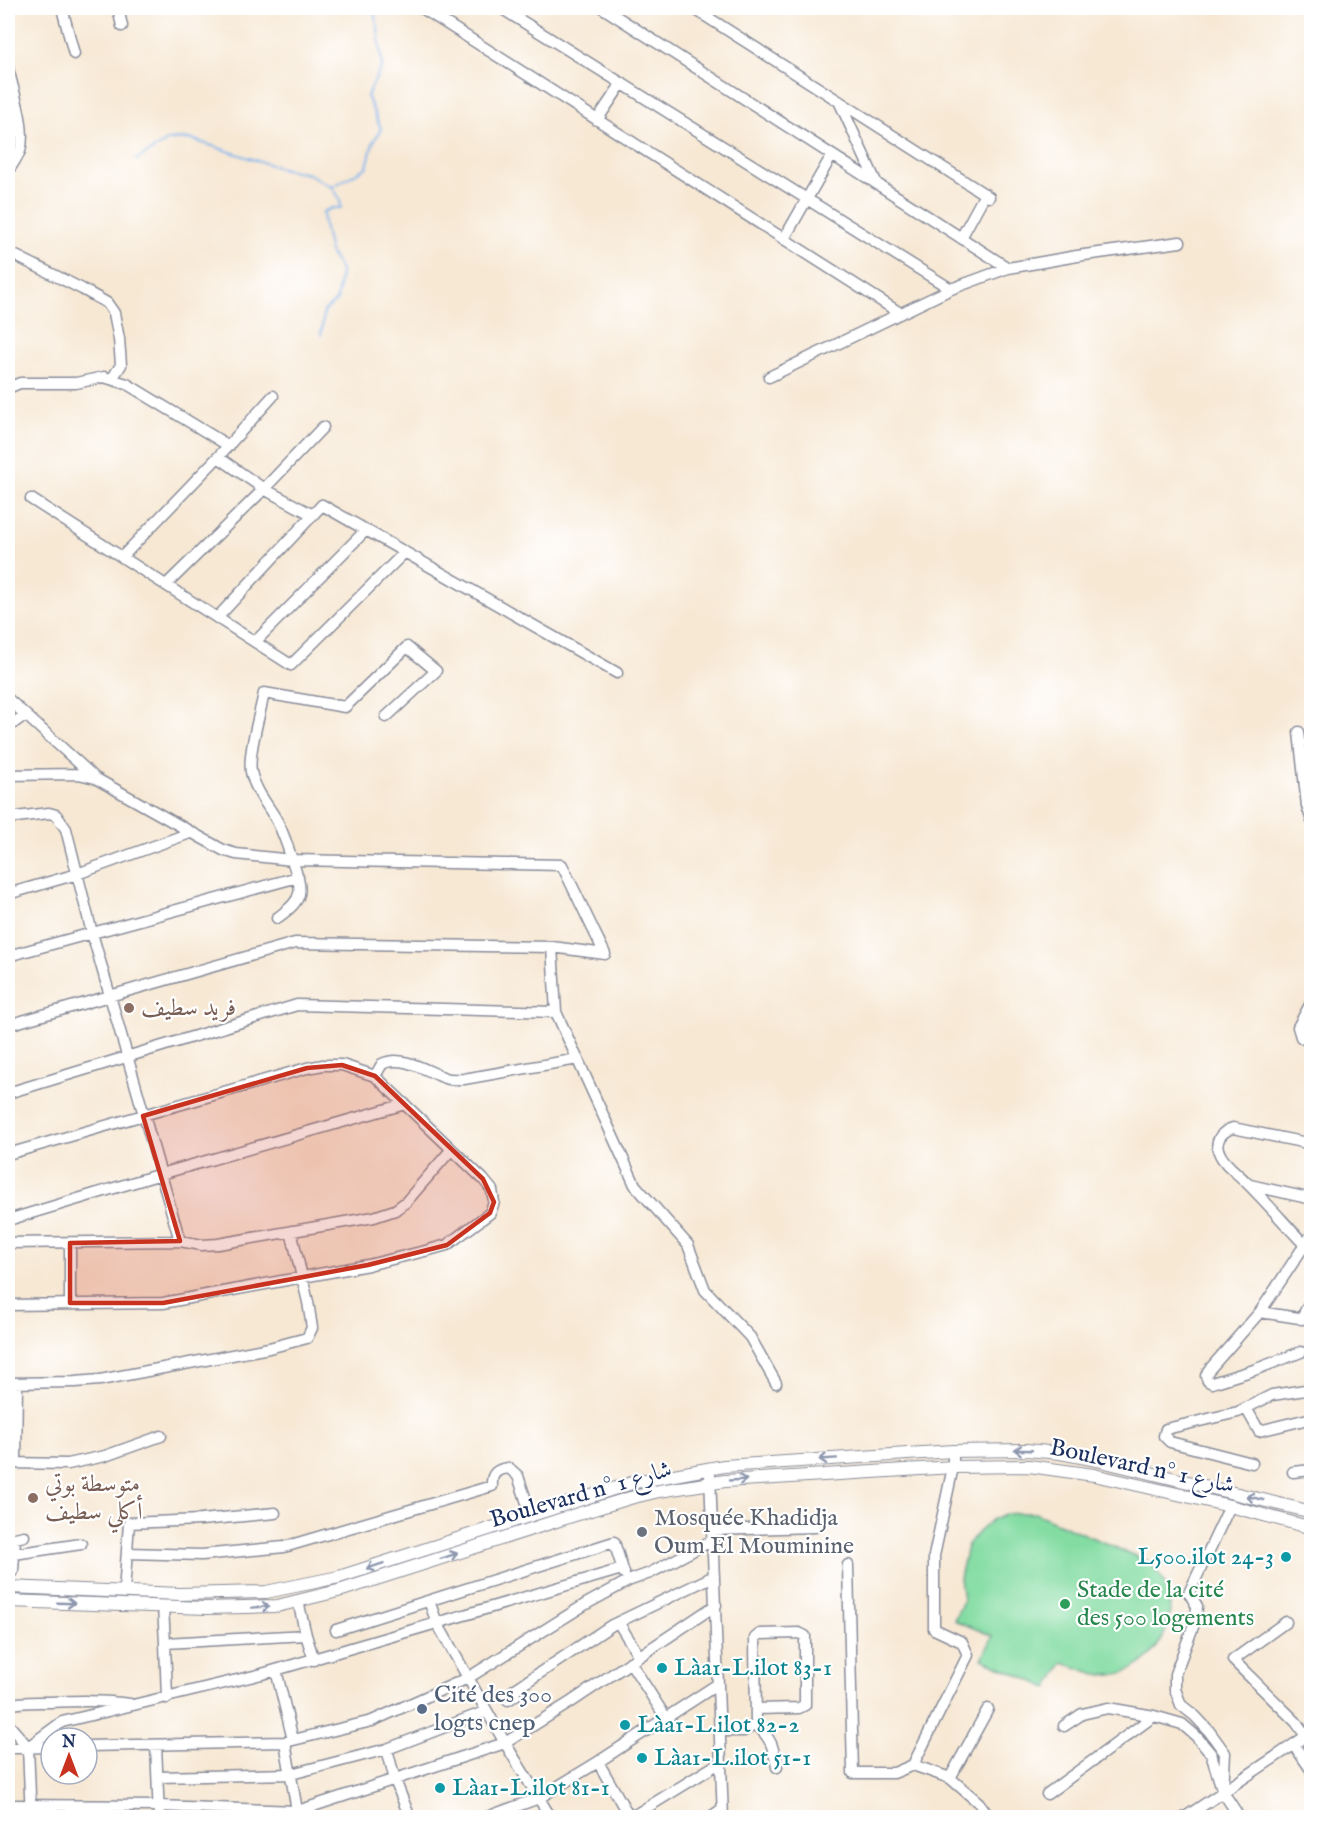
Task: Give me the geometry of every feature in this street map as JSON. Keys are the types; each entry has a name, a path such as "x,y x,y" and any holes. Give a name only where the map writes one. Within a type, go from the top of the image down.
{"main road":[{"name":"Boulevard n° شارع 1","path":"11,1587 225,1594 276,1590 339,1577 635,1482 710,1468 751,1464 953,1451 1026,1450 1088,1458 1311,1512"},
{"name":"Boulevard n° شارع 1","path":"8,1601 163,1607 277,1606 388,1576 630,1498 690,1485 953,1467 1029,1466 1066,1470 1230,1506 1311,1528"}],"street":[{"path":"62,8 74,54"},
{"path":"118,8 122,26"},
{"path":"422,8 900,313"},
{"path":"501,8 951,289"},
{"path":"603,8 1008,268"},
{"path":"693,8 987,195 961,238"},
{"path":"8,68 20,118 22,138 20,151 8,171"},
{"path":"597,120 622,83"},
{"path":"839,101 877,184"},
{"path":"784,239 832,155"},
{"path":"769,377 951,289 1008,268 1180,242"},
{"path":"8,252 106,303 114,313 121,364 112,379"},
{"path":"8,388 20,383 76,383 104,377 112,379 127,384 229,446"},
{"path":"122,557 229,446 273,396"},
{"path":"166,585 264,489 323,427"},
{"path":"218,457 264,489 314,514"},
{"path":"31,498 291,665 405,552"},
{"path":"217,618 322,505 617,674"},
{"path":"255,642 366,530"},
{"path":"277,918 298,898 301,887 287,843 277,820 259,793 251,770 264,693 345,707 407,647 436,671 386,717"},
{"path":"8,699 95,778 190,833 236,855 292,860 562,865 605,954 552,947 295,943 8,1025"},
{"path":"8,727 25,715"},
{"path":"1299,732 1307,806 1311,821"},
{"path":"8,775 79,774 95,778"},
{"path":"8,818 48,813 56,815 66,829 92,933 180,1241"},
{"path":"8,894 77,874 190,833"},
{"path":"8,956 298,878"},
{"path":"552,947 556,1012 635,1185 688,1245 705,1290 750,1337 776,1383"},
{"path":"1311,1001 1298,1027 1301,1037 1311,1044"},
{"path":"8,1093 297,1005 556,1012"},
{"path":"375,1076 382,1064 392,1061 424,1068 448,1079 464,1079 578,1059"},
{"path":"8,1154 308,1068 342,1065 375,1076 483,1179 492,1190 494,1202 490,1213 447,1245 368,1265 163,1303 8,1305"},
{"path":"8,1220 405,1104"},
{"path":"1305,1245 1219,1153 1217,1144 1224,1132 1238,1128 1311,1144"},
{"path":"8,1243 180,1241 202,1245 218,1244 374,1217 395,1210 406,1202 451,1150"},
{"path":"1249,1185 1311,1199"},
{"path":"161,1436 81,1462 69,1464 11,1463 12,1383 100,1380 269,1348 308,1338 312,1328 308,1302 291,1231"},
{"path":"1301,1352 1212,1383 1208,1382 1206,1377 1208,1371 1260,1312 1311,1234"},
{"path":"70,1243 70,1303"},
{"path":"1260,1312 1306,1320 1311,1298"},
{"path":"1252,1463 1170,1442 1164,1436 1166,1429 1238,1412 1272,1395 1311,1389"},
{"path":"1246,1408 1259,1431 1311,1418"},
{"path":"848,1565 854,1773 894,1773 913,1765 968,1655 962,1642 934,1629 934,1556 953,1467 953,1451"},
{"path":"127,1552 202,1555 284,1548 492,1486 493,1474 497,1470 509,1468 518,1476 531,1515"},
{"path":"709,1818 723,1813 710,1468"},
{"path":"1293,1472 1311,1470"},
{"path":"1223,1792 1225,1753 1209,1731 1181,1704 1175,1689 1175,1674 1196,1619 1197,1606 1189,1593 1230,1506"},
{"path":"124,1592 129,1523 201,1521 275,1513"},
{"path":"99,1746 289,1741 372,1722 468,1678 586,1604 628,1581 650,1573 712,1535 814,1527"},
{"path":"11,1587 10,1570 15,1538 24,1536"},
{"path":"336,1630 614,1542 628,1581"},
{"path":"14,1554 81,1544"},
{"path":"28,1747 63,1722 314,1660 622,1569"},
{"path":"507,1700 516,1695 514,1690 618,1622 714,1576"},
{"path":"298,1601 314,1660"},
{"path":"429,1601 437,1623 505,1743 551,1818"},
{"path":"8,1805 30,1804 159,1812 298,1814 505,1743 716,1605"},
{"path":"163,1607 167,1698"},
{"path":"618,1622 634,1659 666,1718"},
{"path":"1184,1818 1309,1734 1233,1660 1286,1622"},
{"path":"756,1709 805,1705 805,1636 799,1633 760,1634 755,1638 756,1724 773,1745 777,1767"},
{"path":"165,1643 306,1635"},
{"path":"276,1670 289,1741 291,1774 298,1814"},
{"path":"484,1818 539,1798 718,1684"},
{"path":"8,1705 69,1701 137,1705"},
{"path":"1064,1726 1082,1714 1108,1708 1155,1716 1182,1724 1196,1736 1210,1754 1223,1792 1240,1818"},
{"path":"950,1778 988,1709"},
{"path":"158,1777 291,1774 387,1749 487,1711"},
{"path":"1047,1794 1155,1716"},
{"path":"8,1724 28,1747 31,1818"},
{"path":"720,1731 744,1731 756,1724"},
{"path":"156,1745 159,1812"},
{"path":"1294,1745 1311,1771"},
{"path":"8,1748 39,1747"},
{"path":"387,1749 410,1818"},
{"path":"598,1762 630,1818 721,1762"},
{"path":"913,1765 950,1778 979,1803 990,1818"}],"highlighted area":[{"path":"342,1065 375,1076 483,1179 494,1202 490,1213 447,1245 368,1265 163,1303 70,1303 70,1243 180,1241 143,1116 307,1068"}],"green space":[{"name":"Stade de la cité des 500 logements","path":"1035,1513 1149,1562 1161,1577 1170,1600 1169,1619 1160,1642 1153,1652 1135,1668 1124,1673 1106,1675 1063,1663 1048,1688 982,1659 993,1636 954,1620 963,1601 960,1578 967,1546 992,1520 1005,1514"}],"waterway":[{"path":"321,335 324,311 337,300 341,271 330,252 323,212 332,208 341,208 340,199 332,187 367,167 373,143 381,129 367,96 382,66 378,28 373,8"},
{"path":"136,160 169,140 191,139 280,168 309,174 332,187"}],"place":[{"name":"فريد سطيف","path":"129,1008"},
{"name":"متوسطة بوتي أكلي سطيف","path":"33,1498"},
{"name":"Mosquée Khadidja Oum El Mouminine","path":"642,1532"},
{"name":"L500.ilot 24-3","path":"1286,1557"},
{"name":"Stade de la cité des 500 logements","path":"1065,1604"},
{"name":"Làa1-L.ilot 83-1","path":"662,1668"},
{"name":"Cité des 300 logts cnep","path":"422,1709"},
{"name":"Làa1-L.ilot 82-2","path":"625,1725"},
{"name":"Làa1-L.ilot 51-1","path":"642,1758"},
{"name":"Làa1-L.ilot 81-1","path":"440,1788"}]}
